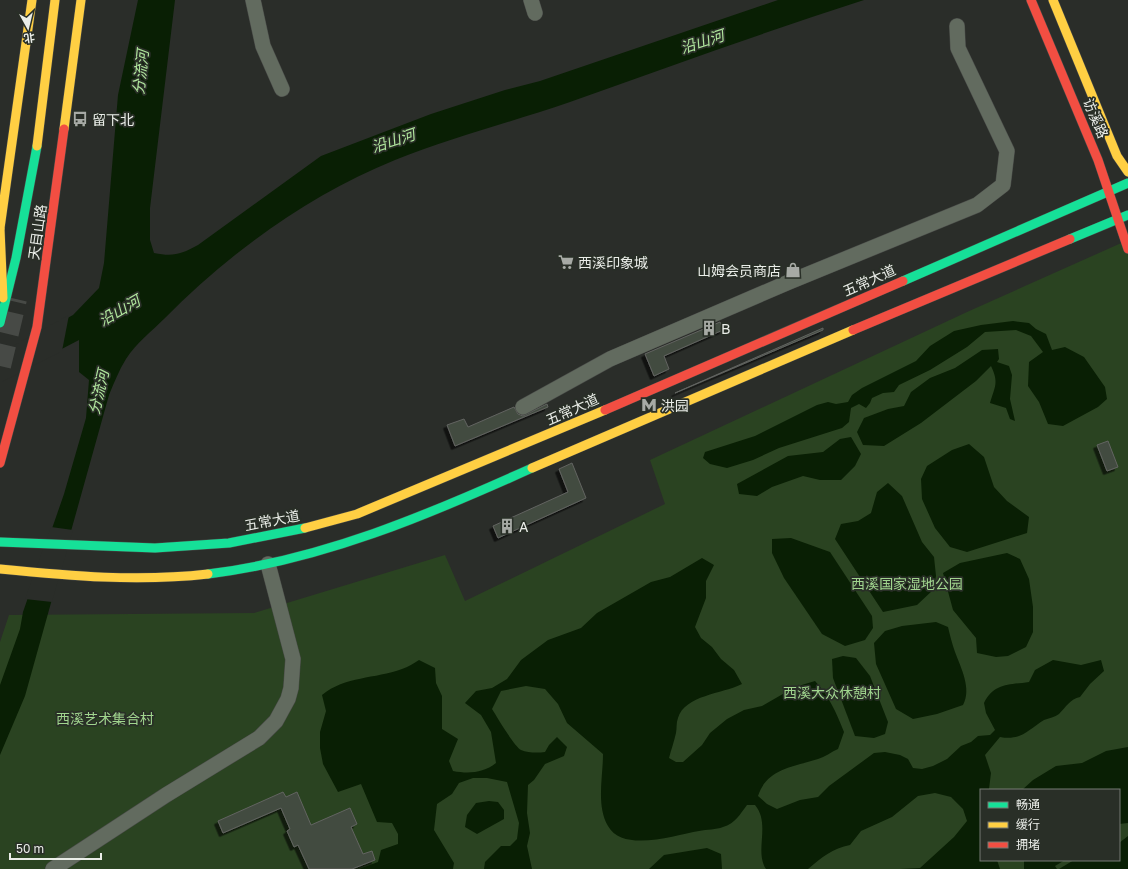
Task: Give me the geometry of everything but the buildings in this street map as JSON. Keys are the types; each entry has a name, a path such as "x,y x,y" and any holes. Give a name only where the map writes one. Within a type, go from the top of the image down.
{"main road":[{"name":"天目山路","path":"4,309 0,229 32,0"},
{"name":"天目山路","path":"0,323 16,258 34,166 55,0"},
{"name":"天目山路","path":"0,463 38,327 81,0"},
{"name":"访溪路","path":"1031,0 1109,190 1128,249"},
{"path":"1053,0 1117,156 1128,172"},
{"name":"五常大道","path":"0,542 155,548 229,543 292,531 357,514 508,452 1128,182"},
{"path":"0,569 72,576 130,578 190,576 268,564 348,544 439,508 997,268 1128,215"}],"street":[{"path":"253,0 263,46 282,89"},
{"path":"523,407 610,359 788,282 977,205 1003,185 1007,151 958,48 957,26"},
{"path":"53,869 159,799 259,738 276,721 288,699 291,688 293,659 268,564"}],"green space":[{"name":"西溪国家湿地公园","path":"1128,240 1128,869 0,869 0,642 9,615 254,613 445,555 465,601 665,504 650,460 967,312"}],"water":[{"path":"138,0 175,0 150,208 150,240 154,253 172,255 182,253 198,245 321,156 431,114 505,90 540,81 778,0 864,0 753,37 570,102 438,144 395,160 332,190 302,208 272,227 216,270 139,342 121,368 109,395 25,696 0,755 0,685 20,629 23,612 64,494 86,418 89,380 79,372 79,340 0,381 0,355 73,315 99,288 104,263 118,95"},
{"path":"1013,321 1029,323 1036,329 1046,334 1052,350 1065,347 1084,357 1105,387 1107,399 1098,407 1063,426 1048,424 1039,402 1028,386 1029,362 1043,352 1031,336 1016,330 985,332 967,347 930,370 899,385 894,392 883,393 872,398 866,408 859,404 851,408 849,422 842,428 779,448 753,460 727,468 710,464 703,458 705,452 755,436 817,405 828,402 836,404 848,402 852,395 862,388 916,361 930,346 954,331 981,325"},
{"path":"998,349 999,359 997,362 1009,366 1012,375 1010,399 1015,421 1010,419 1006,408 990,403 996,381 991,366 976,381 921,423 884,446 863,445 857,432 864,418 888,409 904,406 911,392 930,378 955,368 982,350"},
{"path":"851,437 861,454 855,466 841,480 820,480 803,476 772,487 757,496 739,494 737,484 788,456 823,452 840,439"},
{"path":"969,444 984,457 994,487 1007,501 1029,517 1027,533 967,552 950,547 935,528 922,499 921,479 927,466 952,450"},
{"path":"888,483 902,496 922,542 934,557 936,576 933,590 917,605 883,612 835,539 841,524 858,521 871,513 877,492"},
{"path":"791,538 830,552 872,616 873,628 865,640 845,646 822,634 784,578 772,553 772,539"},
{"path":"1007,553 1020,559 1029,579 1033,607 1033,632 1026,647 1008,656 996,657 977,653 976,638 953,610 943,573 960,563"},
{"path":"702,558 714,565 706,581 706,598 695,627 701,638 734,670 742,684 705,696 688,704 682,710 677,720 676,733 669,758 676,762 683,762 702,745 710,733 727,719 744,710 762,706 795,687 815,681 824,692 838,718 844,732 838,749 821,758 782,770 775,774 762,787 758,796 767,804 777,809 800,800 818,797 829,786 874,753 885,752 900,755 908,759 913,768 922,769 933,766 947,759 961,746 971,742 978,736 990,735 995,730 986,713 984,703 992,692 1003,686 1029,682 1035,670 1053,660 1081,665 1101,660 1104,671 1090,684 1080,697 1071,701 1059,714 1044,720 1019,736 1007,738 1000,737 985,755 991,773 989,789 980,789 980,861 997,861 1000,869 900,869 920,868 954,837 967,821 963,809 951,797 935,793 918,796 892,817 861,831 850,845 838,848 823,857 808,869 766,869 761,854 762,820 760,812 755,805 747,805 731,824 720,828 650,840 637,841 625,839 615,834 608,826 604,818 601,800 603,754 567,723 558,704 545,689 526,686 501,691 492,709 514,743 524,751 545,752 549,745 557,737 567,747 564,756 545,764 534,780 528,785 527,813 530,833 527,846 532,869 484,869 485,862 501,846 510,846 517,839 519,823 507,782 487,778 473,778 459,783 452,794 437,804 434,830 454,863 453,869 359,869 378,862 381,850 398,844 398,834 392,823 377,822 361,784 338,792 323,764 320,748 320,732 326,711 322,695 340,684 392,672 419,660 435,668 436,683 442,696 442,729 458,739 449,761 453,771 481,771 496,763 491,732 481,715 465,703 476,691 492,688 507,679 521,660 548,640 581,628 597,613 651,582 670,577"},
{"path":"936,622 948,627 954,649 965,678 965,699 963,705 937,714 913,719 896,709 876,664 874,643 885,631 902,626"},
{"path":"843,656 856,658 870,676 888,722 885,734 874,738 855,736 833,678 832,659"},
{"path":"1128,747 1128,823 1120,824 1120,789 1023,789 1033,780 1056,766 1082,763 1106,751"},
{"path":"489,801 498,802 504,810 504,819 477,834 465,827 467,815 476,803"},
{"path":"1128,836 1128,869 1059,869 1072,861 1120,861 1120,842"},
{"path":"707,848 721,854 722,869 649,869 664,855"},
{"path":"1024,861 1063,861 1055,866 1057,869 1024,869"}],"pier":[{"path":"69,315 62,351 0,383 0,353"},
{"path":"51,527 73,530 52,602 25,599"}],"tunnel":[{"path":"0,366 16,299"}],"traffic: fast":[{"path":"0,323 16,258 37,146"},
{"path":"903,281 1128,183"},
{"path":"1070,239 1128,215"},
{"path":"208,574 292,558 333,547 414,519 532,468"},
{"path":"0,542 155,548 229,543 305,528"}],"traffic: slow":[{"path":"0,228 32,0"},
{"path":"37,146 55,0"},
{"path":"64,129 81,0"},
{"path":"1053,0 1117,156 1128,172"},
{"path":"0,229 3,298"},
{"path":"532,468 853,330"},
{"path":"305,528 357,514 605,410"},
{"path":"0,569 78,576 130,578 156,578 208,574"}],"traffic: jam":[{"path":"1031,0 1098,160 1128,249"},
{"path":"0,463 37,327 64,129"},
{"path":"853,330 1070,239"},
{"path":"605,410 903,281"}],"place":[{"name":"留下北","path":"80,119"},
{"name":"西溪印象城","path":"566,262"},
{"name":"山姆会员商店","path":"793,270"},
{"name":"B","path":"709,328"},
{"name":"洪园","path":"649,405"},
{"name":"A","path":"507,526"}],"water label":[{"name":"沿山河","path":"702,41"},
{"name":"分流河","path":"140,72"},
{"name":"沿山河","path":"393,140"},
{"name":"沿山河","path":"119,310"},
{"name":"分流河","path":"98,392"}],"park label":[{"name":"西溪大众休憩村","path":"832,692"},
{"name":"西溪艺术集合村","path":"105,718"}]}
